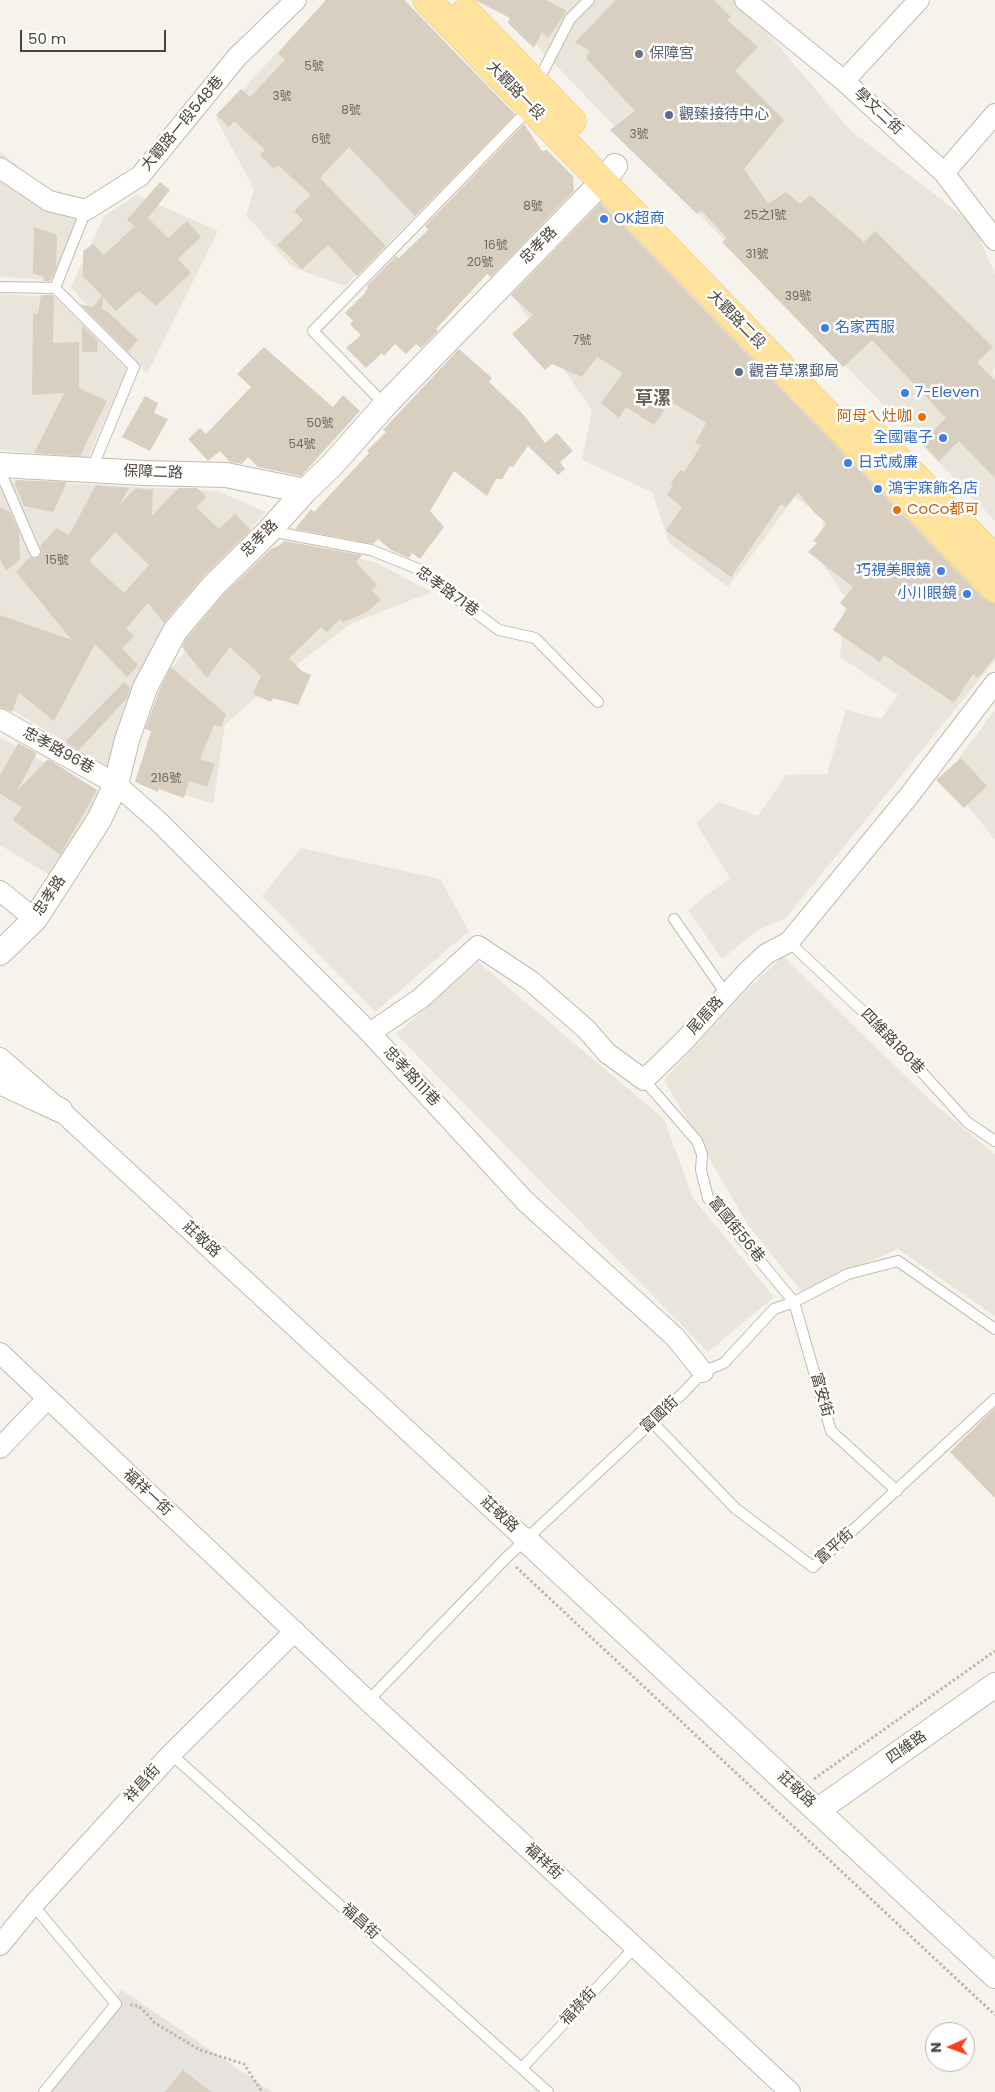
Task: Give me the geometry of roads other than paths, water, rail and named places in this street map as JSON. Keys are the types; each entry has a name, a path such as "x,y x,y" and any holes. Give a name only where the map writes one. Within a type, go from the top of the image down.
{"main road":[{"name":"大觀路一段","path":"427,0 534,96"},
{"name":"大觀路一段","path":"454,0 534,96 609,174"},
{"name":"大觀路二段","path":"609,174 648,203 995,559"},
{"name":"大觀路二段","path":"609,174 995,588"}],"street":[{"name":"大觀路一段548巷","path":"86,210 140,176 237,57 296,0"},
{"name":"學文二街","path":"744,0 844,81 944,173 995,240"},
{"path":"844,81 918,0"},
{"path":"944,173 995,114"},
{"path":"0,168 50,200 86,210"},
{"name":"忠孝路","path":"0,953 35,920 99,820 116,784 145,688 175,631 214,585 269,531 305,491 333,464 385,405 609,174"},
{"name":"保障二路","path":"0,464 91,471 226,475 305,491"},
{"name":"尾厝路","path":"644,1080 682,1043 726,994 766,954 789,942 902,805 995,683"},
{"name":"忠孝路96巷","path":"0,719 116,784"},
{"name":"忠孝路111巷","path":"116,784 159,822 370,1033 526,1202 675,1336 703,1372"},
{"path":"0,891 35,920"},
{"path":"370,1033 421,998 478,946 531,981 586,1029 607,1053 644,1080"},
{"name":"莊敬路","path":"0,1058 60,1110 800,1792 995,1976"},
{"path":"0,1082 60,1110"},
{"name":"福祥一街","path":"0,1353 295,1632"},
{"path":"0,1448 47,1398"},
{"name":"福祥街","path":"295,1632 790,2092"},
{"name":"祥昌街","path":"0,1945 33,1905 171,1754 295,1632"},
{"name":"四維路","path":"818,1810 994,1687"}],"lane":[{"path":"385,405 313,331 534,96 570,19 589,0"},
{"path":"56,288 86,210"},
{"path":"0,287 56,288 134,366 91,471"},
{"path":"0,471 35,552"},
{"name":"忠孝路71巷","path":"269,531 371,550 421,570 499,630 535,638 598,702"},
{"path":"674,919 726,994"},
{"name":"四維路180巷","path":"789,942 889,1036 967,1122 995,1141"},
{"name":"富國街56巷","path":"644,1080 697,1141 702,1154 701,1170 708,1198 794,1302"},
{"name":"富國街","path":"368,1701 506,1558 703,1372 724,1363 774,1309 794,1302 848,1274 898,1261 995,1329"},
{"name":"富安街","path":"794,1302 831,1431 897,1491"},
{"name":"富平街","path":"652,1422 735,1508 813,1567 995,1399"},
{"name":"福昌街","path":"171,1754 548,2092"},
{"path":"33,1905 116,2004 44,2092"},
{"name":"福祿街","path":"522,2068 636,1947"}],"place":[{"name":"保障宮","path":"639,54"},
{"name":"觀臻接待中心","path":"669,115"},
{"name":"OK超商","path":"604,219"},
{"name":"名家西服","path":"825,328"},
{"name":"觀音草漯郵局","path":"739,372"},
{"name":"7-Eleven","path":"905,393"},
{"name":"阿母ㄟ灶咖","path":"922,417"},
{"name":"全國電子","path":"943,438"},
{"name":"日式威廉","path":"848,463"},
{"name":"鴻宇寐飾名店","path":"878,489"},
{"name":"CoCo都可","path":"897,510"},
{"name":"巧視美眼鏡","path":"941,571"},
{"name":"小川眼鏡","path":"967,594"}],"district":[{"name":"草漯","path":"653,399"}]}
